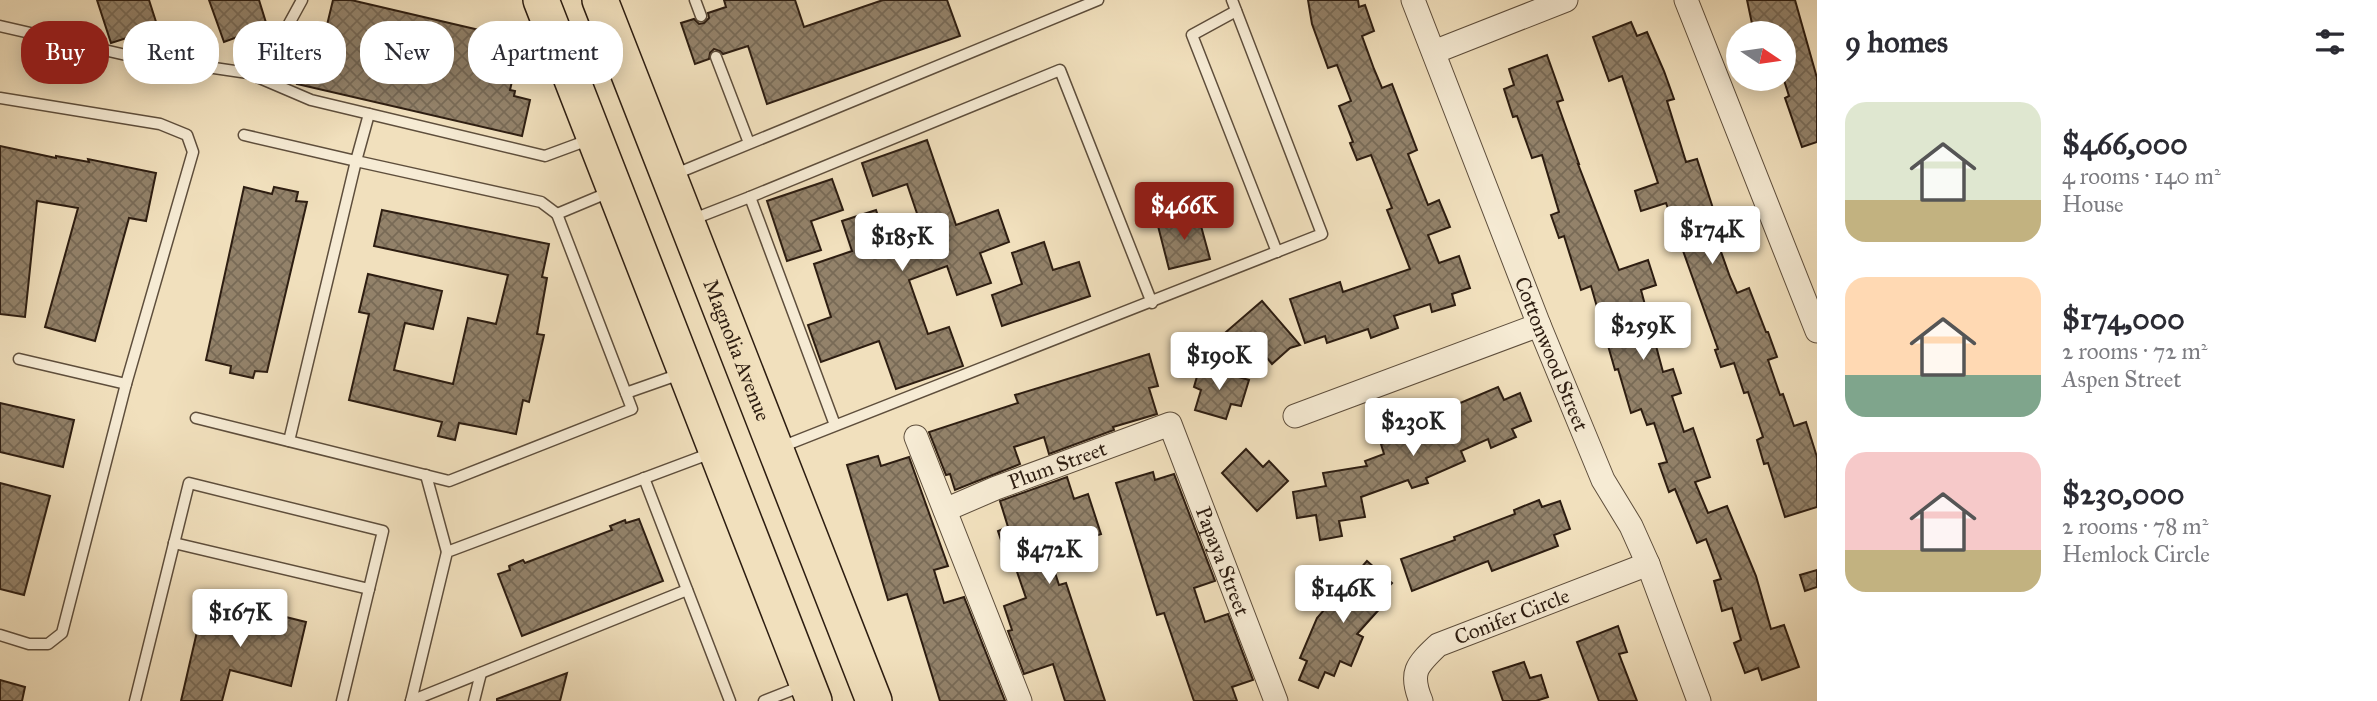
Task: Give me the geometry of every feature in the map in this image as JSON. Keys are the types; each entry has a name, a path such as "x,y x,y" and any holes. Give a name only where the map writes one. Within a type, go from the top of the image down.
{"main road":[{"path":"541,0 811,693 860,665"},
{"name":"Magnolia Avenue","path":"600,0 874,701"}],"street":[{"name":"Cottonwood Street","path":"1413,0 1539,325 1603,480 1631,526 1648,564 1699,701"},
{"path":"1434,51 1566,0"},
{"path":"1686,0 1817,331"},
{"path":"1295,416 1539,325"},
{"name":"Plum Street","path":"945,510 996,488 1170,424"},
{"name":"Papaya Street","path":"1170,424 1276,701"},
{"path":"916,437 1020,701"},
{"name":"Conifer Circle","path":"1422,701 1414,683 1420,662 1438,645 1648,564"}],"lane":[{"path":"291,21 302,0"},
{"path":"695,0 701,16"},
{"path":"669,177 1098,0"},
{"path":"775,449 1152,303 1322,234 1234,6 1192,35 1277,252"},
{"path":"0,26 126,55 233,71"},
{"path":"716,57 749,143"},
{"path":"686,222 1060,70 1152,303"},
{"path":"274,84 311,100 545,156 594,138"},
{"path":"0,98 160,124 187,135 193,152 126,384 62,633 48,644 29,644 0,635"},
{"path":"289,441 369,114"},
{"path":"196,418 449,481 632,409 557,214 541,202 244,135"},
{"path":"557,214 615,190"},
{"path":"750,197 835,425"},
{"path":"19,359 126,384"},
{"path":"626,393 685,372"},
{"path":"447,552 717,451"},
{"path":"411,701 447,552 426,475"},
{"path":"644,478 730,701"},
{"path":"135,701 189,483 383,531 342,701"},
{"path":"174,543 369,589"},
{"path":"411,701 687,590"},
{"path":"474,701 481,673"},
{"path":"764,701 811,693"}],"building":[{"path":"97,0 149,0 156,21 123,21 123,39 111,43 109,21 104,21"},
{"path":"209,0 259,0 265,21 233,21 233,39 224,42 219,21 216,21"},
{"path":"333,0 351,0 441,21 360,21 360,84 454,84 454,24 468,27 468,84 511,84 510,90 515,91 514,96 530,100 522,136 297,84 346,84 346,21 328,21"},
{"path":"724,0 795,0 804,27 883,0 947,0 960,36 767,104 748,46 723,54 714,49 709,59 695,64 681,23 694,19 699,24 704,23 709,18 708,13 726,7"},
{"path":"1308,0 1358,0 1359,7 1365,5 1374,31 1362,36 1374,69 1382,88 1392,84 1417,150 1408,154 1428,205 1439,200 1450,227 1428,235 1439,263 1459,256 1470,288 1452,294 1455,305 1432,312 1430,304 1394,316 1398,328 1371,338 1368,329 1327,343 1325,336 1305,343 1290,299 1340,282 1343,292 1410,269 1387,210 1392,208 1371,155 1357,160 1350,143 1353,142 1339,106 1351,101 1337,65 1328,68 1312,24"},
{"path":"1747,0 1795,0 1817,78 1817,142 1802,147 1785,98 1789,96 1787,91 1796,91 1796,21 1751,21"},
{"path":"1631,22 1637,36 1647,32 1664,71 1674,99 1667,101 1686,162 1697,159 1721,233 1715,235 1730,277 1737,293 1749,288 1777,357 1768,360 1780,395 1783,394 1794,426 1806,422 1817,457 1817,507 1785,517 1768,463 1764,464 1757,440 1763,437 1748,392 1744,393 1734,363 1721,367 1715,350 1718,349 1666,203 1641,211 1635,191 1658,183 1622,76 1609,81 1593,37"},
{"path":"1547,55 1563,100 1557,102 1619,270 1648,260 1656,285 1641,290 1663,372 1673,369 1681,393 1672,396 1684,432 1693,428 1710,477 1695,482 1708,513 1727,506 1756,576 1771,629 1784,625 1799,667 1762,680 1758,668 1745,673 1734,643 1741,640 1732,608 1722,611 1714,581 1721,579 1706,539 1697,543 1675,489 1669,492 1659,464 1667,462 1654,423 1647,425 1641,409 1631,413 1618,369 1615,370 1591,286 1581,290 1564,236 1559,238 1551,215 1559,212 1542,155 1532,158 1517,116 1513,117 1504,89 1514,85 1509,69"},
{"path":"927,140 956,225 998,210 1009,242 980,253 991,283 957,295 947,266 909,280 928,334 949,327 963,366 896,389 879,341 821,362 808,325 831,317 814,264 852,251 842,221 876,210 889,249 925,237 907,184 873,196 862,163"},
{"path":"0,146 56,158 89,162 88,159 156,173 146,221 129,218 95,341 45,327 78,208 37,201 25,317 0,314"},
{"path":"832,179 843,210 811,221 821,250 787,261 767,201"},
{"path":"244,187 272,194 274,187 298,192 296,201 307,202 267,372 255,371 253,378 230,373 231,366 206,360"},
{"path":"382,210 549,244 542,277 547,278 537,334 544,335 529,402 523,400 516,434 459,423 455,440 438,436 442,422 349,400 369,314 359,312 368,274 442,291 433,329 405,323 394,370 453,384 468,318 496,324 508,275 374,246"},
{"path":"1198,215 1210,259 1169,269 1158,226"},
{"path":"1044,242 1053,270 1079,262 1090,296 1002,326 992,295 1022,284 1012,253"},
{"path":"1262,301 1300,345 1290,348 1272,364 1258,347 1250,374 1219,338"},
{"path":"1149,354 1158,386 1149,388 1157,414 1113,427 1114,430 1049,454 1044,437 1014,447 1020,464 955,490 929,432 1018,403 1015,395"},
{"path":"1200,366 1249,380 1241,406 1231,404 1226,419 1195,410 1201,390 1194,387"},
{"path":"1498,387 1504,400 1520,393 1531,421 1512,429 1516,437 1491,448 1488,439 1461,451 1465,461 1426,478 1428,483 1412,488 1408,480 1361,497 1365,517 1339,521 1342,536 1320,540 1316,515 1297,518 1293,492 1326,486 1323,473 1367,466 1365,461 1384,454 1381,444 1426,427 1422,419"},
{"path":"0,403 74,420 63,467 0,452"},
{"path":"1246,449 1263,467 1269,461 1288,481 1257,511 1222,473"},
{"path":"878,456 881,466 909,457 948,566 934,570 944,603 964,597 1005,701 940,701 907,594 888,600 847,465"},
{"path":"1153,472 1155,480 1174,474 1215,581 1194,588 1205,622 1228,614 1253,680 1232,687 1237,701 1194,701 1164,613 1157,615 1116,483"},
{"path":"1067,477 1074,499 1088,494 1101,534 1048,551 1059,585 1066,583 1105,701 1065,701 1053,664 1024,674 1008,631 1012,630 1004,606 1026,598 1014,563 1009,564 998,531 1008,527 1000,501"},
{"path":"0,483 50,496 24,595 0,589"},
{"path":"1539,500 1542,507 1560,501 1570,529 1554,535 1558,546 1492,571 1488,561 1412,591 1401,559 1455,540 1454,537 1515,514 1514,510"},
{"path":"639,519 663,581 522,636 498,574 510,570 509,566 523,560 525,563 612,530 610,526 625,520 626,523"},
{"path":"1367,561 1392,583 1378,598 1384,604 1357,634 1363,637 1351,666 1340,661 1334,676 1325,672 1318,688 1299,680 1307,661 1300,658 1317,618"},
{"path":"1817,570 1817,587 1805,591 1800,575"},
{"path":"205,597 306,622 291,686 230,670 222,701 181,701"},
{"path":"1618,626 1627,652 1619,654 1637,701 1599,701 1577,642"},
{"path":"1524,662 1530,678 1541,675 1548,697 1536,701 1503,701 1493,672"},
{"path":"567,673 560,701 497,701 497,699"},
{"path":"0,680 25,687 22,701 0,701"}]}
